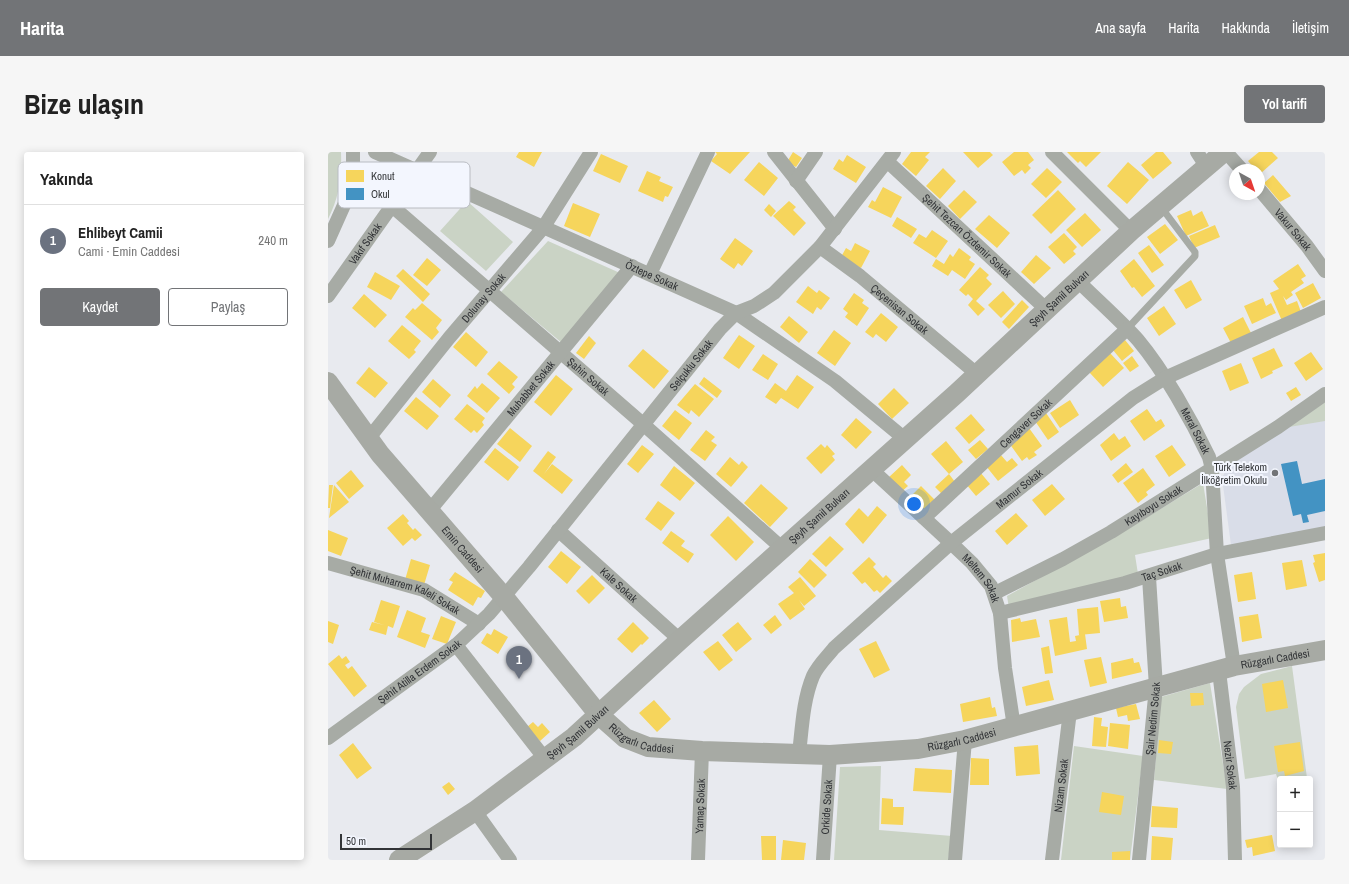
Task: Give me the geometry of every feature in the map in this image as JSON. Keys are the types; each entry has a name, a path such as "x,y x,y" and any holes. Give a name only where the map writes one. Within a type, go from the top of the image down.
{"street":[{"path":"353,152 353,162"},
{"name":"Öztepe Sokak","path":"375,152 399,162"},
{"name":"Vakıf Sokak","path":"423,162 430,152"},
{"name":"Dolunay Sokak","path":"369,438 490,289 543,228 561,202 591,152"},
{"path":"650,274 708,152"},
{"path":"774,152 835,229"},
{"path":"796,181 816,152"},
{"path":"1052,152 1131,231"},
{"path":"1225,152 1236,164"},
{"name":"Şeyh Şamil Bulvarı","path":"399,860 475,811 546,760 599,716 680,640 977,374 1077,280 1160,206 1201,159 1225,152"},
{"name":"Selçuklu Sokak","path":"504,597 706,345 736,313 754,306 774,292 820,247 891,157"},
{"name":"Şehit Tezcan Özdemir Sokak","path":"891,157 1046,310"},
{"name":"Öztepe Sokak","path":"470,194 736,313 835,381 905,438"},
{"name":"Vakur Sokak","path":"1265,196 1323,262"},
{"path":"328,241 342,208"},
{"name":"Vakıf Sokak","path":"328,296 391,208"},
{"name":"Şahin Sokak","path":"394,208 490,289 783,549"},
{"name":"Çeçenisan Sokak","path":"820,247 860,276 977,374"},
{"name":"Muhabbet Sokak","path":"430,510 632,266"},
{"path":"328,281 344,273"},
{"name":"Meral Sokak","path":"1077,280 1127,329 1147,352 1165,378 1201,440 1209,457 1212,469 1217,554 1227,668"},
{"name":"Mamur Sokak","path":"799,754 808,696 813,676 821,663 834,648 951,543 1102,421 1133,398 1165,378 1325,307"},
{"name":"Cengaver Sokak","path":"924,518 1127,329"},
{"name":"Emin Caddesi","path":"328,382 369,438 504,597 599,716"},
{"name":"Kayıboyu Sokak","path":"995,593 1063,559 1112,532 1278,427 1325,394"},
{"name":"Meltem Sokak","path":"871,469 951,543 982,574 995,593 1000,613 1005,668 1014,727"},
{"name":"Kale Sokak","path":"558,530 680,640"},
{"name":"Taç Sokak","path":"1000,613 1148,577 1217,554 1325,533"},
{"name":"Şehit Muharrem Kaleli Sokak","path":"328,563 424,590 479,624"},
{"name":"Şair Nedim Sokak","path":"1139,860 1156,687 1148,577"},
{"name":"Şehit Atilla Erdem Sokak","path":"328,738 456,645 479,624 504,597"},
{"path":"456,645 546,760"},
{"name":"Rüzgarlı Caddesi","path":"599,716 616,732 635,743 657,748 830,755 918,749 965,740 1227,668 1325,650"},
{"name":"Nezir Sokak","path":"1227,668 1235,860"},
{"name":"Nizam Sokak","path":"1052,860 1070,711"},
{"path":"955,860 965,740"},
{"name":"Yamaç Sokak","path":"698,860 702,751"},
{"name":"Orkide Sokak","path":"823,860 830,755"},
{"path":"475,811 510,860"}],"lane":[{"path":"1127,329 1195,256 1195,252 1160,206"}],"shaded area":[{"name":"Türk Telekom İlköğretim Okulu","path":"1325,400 1325,527 1231,545 1222,478 1227,468 1267,438"}],"green space":[{"path":"328,152 341,152 341,162 338,162 337,195 328,219"},
{"path":"470,204 513,242 486,271 440,231 461,208 470,208"},
{"path":"548,241 620,273 562,343 501,292"},
{"path":"1325,402 1325,421 1289,427"},
{"path":"1203,483 1212,538 1135,555 1138,574 1009,608 1007,596 1118,535"},
{"path":"1292,666 1307,776 1277,777 1276,774 1245,779 1236,707 1239,694 1244,687 1261,674"},
{"path":"1210,683 1227,789 1154,780 1161,697"},
{"path":"1074,746 1143,756 1130,860 1061,860"},
{"path":"881,766 879,830 952,836 948,860 834,860 840,767"}],"building: Konut":[{"path":"519,152 542,152 534,167 516,157"},
{"path":"715,152 750,152 730,174 711,161 717,154"},
{"path":"793,152 802,158 796,167 787,162"},
{"path":"911,152 930,152 925,157 929,160 916,176 902,164"},
{"path":"963,152 990,152 993,155 978,168"},
{"path":"1014,152 1028,152 1034,160 1028,165 1031,168 1025,174 1022,170 1014,176 1002,162"},
{"path":"1067,152 1101,152 1086,167 1080,161 1078,163"},
{"path":"1156,152 1163,152 1172,163 1153,179 1141,165"},
{"path":"1259,152 1272,152 1278,158 1265,170 1265,164 1251,164 1248,161"},
{"path":"601,154 628,166 620,183 593,171"},
{"path":"847,155 866,167 856,183 833,169 839,159 843,162"},
{"path":"759,162 778,178 764,196 744,180"},
{"path":"1128,162 1149,180 1127,204 1107,186"},
{"path":"943,168 956,181 940,199 926,186"},
{"path":"1047,168 1062,182 1046,198 1031,184"},
{"path":"647,171 661,177 659,181 673,187 668,197 665,196 663,202 638,191"},
{"path":"1273,175 1291,196 1280,202 1265,184 1265,182"},
{"path":"883,187 902,197 891,218 868,207 872,200 875,202"},
{"path":"964,190 977,202 960,219 948,206"},
{"path":"1058,190 1076,209 1051,234 1032,215"},
{"path":"789,201 796,207 793,210 806,223 794,236 773,216"},
{"path":"573,203 600,214 590,237 564,226"},
{"path":"769,204 776,211 771,217 764,210"},
{"path":"1191,210 1193,216 1202,211 1209,226 1186,236 1177,216"},
{"path":"1085,213 1101,230 1082,247 1066,230"},
{"path":"989,215 1010,233 997,248 975,229"},
{"path":"897,217 917,229 911,238 892,226"},
{"path":"1165,224 1178,240 1160,254 1147,237"},
{"path":"1215,225 1220,237 1194,248 1189,236"},
{"path":"932,230 948,241 936,258 913,243 919,234 926,238"},
{"path":"1064,233 1077,247 1073,251 1076,254 1064,264 1048,247"},
{"path":"735,238 753,251 742,266 738,263 734,269 720,259"},
{"path":"855,243 870,251 861,268 841,257 846,248 851,251"},
{"path":"1149,245 1164,265 1152,273 1138,253"},
{"path":"959,248 971,257 969,260 975,264 965,279 952,270 948,276 932,266 936,259 944,264 950,254 953,257"},
{"path":"1036,255 1051,268 1034,284 1021,272"},
{"path":"427,258 441,270 427,286 413,275"},
{"path":"1134,259 1155,286 1142,297 1134,287 1132,288 1120,271"},
{"path":"1298,264 1306,276 1301,279 1304,283 1291,292 1293,295 1286,300 1283,296 1287,305 1297,301 1301,312 1282,321 1270,293 1279,289 1273,281"},
{"path":"980,267 989,275 986,278 992,284 976,301 985,309 978,316 968,305 973,299 968,294 966,296 959,290"},
{"path":"403,269 430,294 423,302 396,276"},
{"path":"375,272 400,286 391,300 367,287"},
{"path":"1191,280 1202,300 1186,309 1174,290"},
{"path":"1313,283 1321,298 1303,308 1295,293"},
{"path":"808,286 817,293 819,290 830,298 821,310 817,307 813,314 796,302"},
{"path":"1003,291 1015,304 1001,318 988,305"},
{"path":"854,293 864,300 862,303 869,308 857,326 845,317 848,313 843,309"},
{"path":"364,294 387,315 375,328 352,308"},
{"path":"1263,298 1266,306 1271,303 1276,313 1252,324 1244,306"},
{"path":"1022,300 1029,307 1009,329 1002,322"},
{"path":"422,303 442,320 436,328 439,332 432,340 405,317 413,308 415,310"},
{"path":"1164,306 1176,324 1159,336 1147,318"},
{"path":"881,313 898,327 886,342 876,334 873,338 865,332"},
{"path":"789,316 808,332 799,343 780,327"},
{"path":"1243,317 1251,333 1231,343 1223,328"},
{"path":"402,325 421,341 414,350 416,352 409,359 388,341"},
{"path":"834,330 851,343 835,366 817,353"},
{"path":"466,332 488,352 476,367 453,347"},
{"path":"739,335 755,346 739,369 723,358"},
{"path":"589,336 596,343 584,359 576,353"},
{"path":"1125,340 1134,351 1122,361 1113,350"},
{"path":"1274,348 1283,366 1272,371 1273,373 1261,379 1252,358"},
{"path":"643,349 669,371 654,389 628,366"},
{"path":"1311,352 1323,369 1306,381 1294,363"},
{"path":"1110,353 1124,368 1103,387 1089,372"},
{"path":"763,354 778,364 768,380 752,370"},
{"path":"1132,356 1139,366 1130,372 1123,363"},
{"path":"499,361 518,377 512,384 515,387 509,394 487,374"},
{"path":"1241,363 1249,383 1230,391 1222,371"},
{"path":"369,367 388,383 375,398 356,383"},
{"path":"556,375 573,389 551,416 534,402"},
{"path":"797,375 814,387 798,409 781,398 776,404 765,397 775,383 786,391"},
{"path":"704,377 722,391 717,398 699,384"},
{"path":"433,379 451,395 440,408 422,392"},
{"path":"482,383 500,398 487,413 467,396 475,386 477,389"},
{"path":"695,384 714,399 699,417 691,410 689,414 677,405"},
{"path":"1296,387 1301,395 1291,401 1286,393"},
{"path":"894,388 909,403 892,419 878,404"},
{"path":"416,397 439,416 427,430 404,411"},
{"path":"1070,400 1079,415 1060,428 1050,413"},
{"path":"467,404 485,418 482,422 484,425 477,433 474,430 471,433 454,419"},
{"path":"1147,409 1156,422 1161,419 1165,426 1144,441 1130,421"},
{"path":"675,410 692,423 679,440 662,426"},
{"path":"1046,413 1059,432 1048,440 1035,421"},
{"path":"971,414 985,430 969,444 955,428"},
{"path":"856,418 872,432 856,449 841,435"},
{"path":"510,428 532,446 520,462 497,444"},
{"path":"1029,428 1042,446 1034,452 1037,455 1029,460 1027,457 1022,461 1009,443"},
{"path":"706,430 715,437 711,441 717,445 705,461 690,450"},
{"path":"1114,433 1119,440 1125,436 1131,446 1111,461 1100,445"},
{"path":"980,440 988,449 976,459 968,450"},
{"path":"946,441 963,462 949,474 931,454"},
{"path":"821,444 825,448 827,445 835,454 832,456 835,460 821,474 806,458"},
{"path":"642,445 654,454 638,473 627,464"},
{"path":"1172,445 1186,465 1169,477 1155,456"},
{"path":"495,448 519,467 508,481 484,462"},
{"path":"548,451 556,457 544,474 552,464 573,480 562,494 533,471"},
{"path":"1000,454 1007,462 1012,458 1018,465 998,481 986,466"},
{"path":"730,457 739,465 742,461 748,467 731,487 716,474"},
{"path":"1126,463 1133,472 1118,483 1112,475"},
{"path":"902,465 911,475 904,482 908,486 901,492 888,478"},
{"path":"674,466 695,483 680,501 660,485"},
{"path":"1143,468 1155,485 1146,492 1148,495 1138,503 1123,483"},
{"path":"351,470 364,486 349,499 336,483"},
{"path":"980,472 990,484 976,496 966,484"},
{"path":"949,474 955,482 942,494 935,487"},
{"path":"761,484 788,508 770,527 744,503"},
{"path":"1052,484 1065,499 1045,516 1032,500"},
{"path":"329,485 333,485 330,508 328,508"},
{"path":"334,485 349,502 329,518"},
{"path":"921,486 935,500 924,510 911,496"},
{"path":"658,501 675,513 661,531 645,519"},
{"path":"877,506 887,515 863,544 845,524 859,508 868,517"},
{"path":"1016,513 1028,526 1007,545 995,531"},
{"path":"403,514 409,521 407,523 413,530 415,528 422,535 415,541 412,538 403,546 387,528"},
{"path":"728,516 754,542 736,561 710,535"},
{"path":"328,530 348,538 341,556 328,551"},
{"path":"671,531 685,541 681,546 694,554 688,563 662,543"},
{"path":"830,536 844,549 826,567 812,554"},
{"path":"561,551 581,567 567,584 548,567"},
{"path":"1325,553 1325,580 1319,582 1313,563 1315,562 1313,555"},
{"path":"869,557 876,564 873,567 883,578 886,575 892,581 880,593 877,590 874,592 865,582 862,584 852,573"},
{"path":"411,559 430,565 424,585 405,580"},
{"path":"810,559 827,575 814,588 798,572"},
{"path":"1302,560 1307,586 1286,590 1282,563"},
{"path":"455,572 485,591 481,598 478,597 473,606 448,590 453,582 449,580"},
{"path":"1252,572 1256,599 1238,602 1234,575"},
{"path":"592,575 605,588 589,604 576,591"},
{"path":"800,577 816,596 804,606 799,600 805,609 790,620 778,604 794,593 788,587"},
{"path":"1120,598 1121,607 1126,606 1128,618 1104,622 1100,601"},
{"path":"381,600 400,606 393,628 388,626 386,635 369,630 372,622 384,625 374,622"},
{"path":"1098,607 1100,633 1079,635 1077,609"},
{"path":"407,610 426,618 421,632 430,635 425,648 397,637"},
{"path":"1258,614 1262,638 1242,642 1239,617"},
{"path":"775,615 782,625 771,634 763,625"},
{"path":"441,616 456,622 447,644 432,639"},
{"path":"1067,617 1070,642 1076,641 1075,636 1085,634 1087,649 1055,656 1049,620"},
{"path":"1020,618 1021,622 1036,619 1040,637 1012,642 1011,620"},
{"path":"328,621 339,625 333,644 328,642"},
{"path":"633,622 649,638 632,653 617,639"},
{"path":"738,622 752,639 736,652 722,635"},
{"path":"494,629 508,637 498,654 481,643 487,633 491,635"},
{"path":"718,641 733,660 719,671 703,652"},
{"path":"876,641 890,670 874,678 859,649"},
{"path":"1049,646 1053,673 1045,674 1041,648"},
{"path":"339,655 342,659 346,656 350,662 345,665 348,669 352,666 367,686 354,697 328,664"},
{"path":"1101,657 1107,683 1090,687 1084,660"},
{"path":"1133,658 1134,663 1139,662 1142,672 1112,679 1111,663"},
{"path":"1049,680 1054,700 1026,706 1022,687"},
{"path":"1283,680 1288,708 1266,712 1262,684"},
{"path":"1190,693 1203,693 1204,705 1191,706"},
{"path":"990,697 992,708 995,707 997,716 963,722 960,704"},
{"path":"654,700 671,719 657,732 639,713"},
{"path":"1136,704 1140,719 1128,721 1127,715 1118,717 1116,708"},
{"path":"1094,717 1102,718 1101,726 1108,727 1106,747 1092,746"},
{"path":"533,722 538,727 542,723 550,732 540,741 527,727"},
{"path":"1110,723 1130,725 1128,749 1108,746"},
{"path":"1159,740 1173,742 1171,754 1158,753"},
{"path":"1300,742 1304,771 1285,776 1284,771 1278,772 1274,746"},
{"path":"353,743 372,768 357,779 339,755"},
{"path":"1038,745 1040,774 1016,776 1014,747"},
{"path":"971,758 989,759 989,785 970,785"},
{"path":"915,768 952,770 951,793 913,791"},
{"path":"449,782 455,789 448,795 442,787"},
{"path":"1102,792 1124,796 1121,815 1099,812"},
{"path":"882,798 893,799 893,807 904,807 903,825 881,824"},
{"path":"1152,806 1178,808 1177,828 1151,827"},
{"path":"1272,835 1275,851 1253,856 1252,847 1247,848 1245,840"},
{"path":"761,836 776,836 776,860 762,860"},
{"path":"1152,836 1173,838 1171,860 1151,860"},
{"path":"783,840 806,843 804,860 781,860"},
{"path":"1130,851 1130,860 1112,860 1112,852"}],"building: Okul":[{"path":"1297,461 1302,484 1325,479 1325,511 1307,515 1309,522 1303,523 1301,514 1293,516 1281,464"}],"place":[{"name":"Türk Telekom İlköğretim Okulu","path":"1275,473"},
{"name":"Ehlibeyt Camii","path":"519,679"}]}
